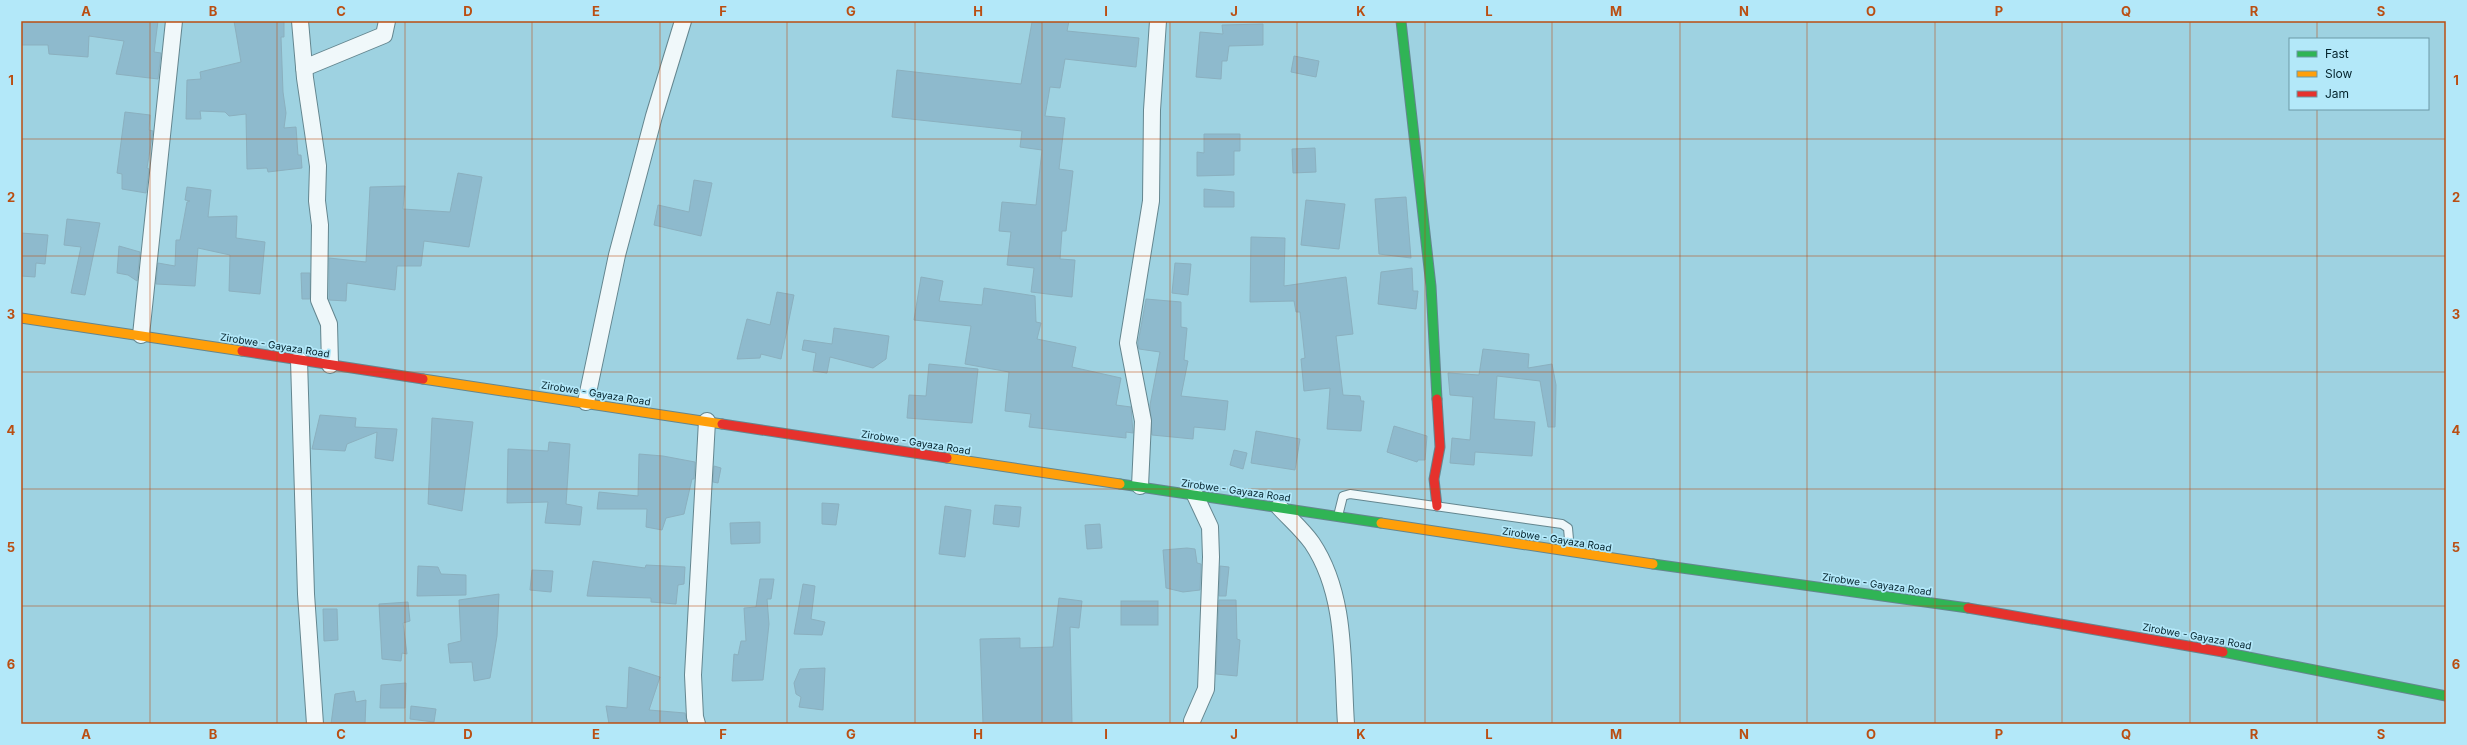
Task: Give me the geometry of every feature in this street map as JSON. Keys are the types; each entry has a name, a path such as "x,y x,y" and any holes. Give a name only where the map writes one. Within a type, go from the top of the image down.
{"street":[{"path":"141,335 174,21"},
{"path":"300,21 304,68 318,166 316,201 320,225 319,300 329,324 330,365"},
{"path":"304,68 384,35 387,21"},
{"path":"586,402 617,255 654,116 683,21"},
{"path":"1140,486 1143,421 1128,343 1151,201 1152,110 1158,21"},
{"path":"1401,21 1431,286 1440,447 1434,478 1437,506"},
{"name":"Zirobwe - Gayaza Road","path":"21,318 586,402 1570,552 1999,612 2294,665 2446,696"},
{"path":"299,360 306,594 315,724"},
{"path":"697,724 695,717 693,675 707,421"},
{"path":"1192,721 1206,689 1211,557 1210,528 1194,494"},
{"path":"1278,507 1311,542 1323,563 1335,593 1341,647 1346,724"}],"lane":[{"path":"1338,516 1344,496 1350,494 1562,524 1568,528 1570,552"}],"building":[{"path":"21,21 158,21 154,52 161,53 158,79 116,74 124,41 89,36 88,57 49,54 48,45 21,45"},
{"path":"234,21 284,21 284,37 281,37 283,92 286,113 284,128 296,127 298,155 301,155 302,168 268,172 267,168 247,169 246,114 229,116 225,112 200,111 201,119 186,119 187,80 201,79 200,72 241,62"},
{"path":"1042,21 1069,21 1067,31 1139,38 1136,67 1065,59 1060,88 1050,87 1045,116 1065,118 1059,169 1073,171 1066,231 1062,231 1060,259 1075,260 1072,297 1031,292 1034,268 1007,265 1011,232 999,231 1002,202 1036,205 1042,150 1020,147 1022,131 892,117 897,70 1021,84 1032,22 1042,23"},
{"path":"1263,24 1263,45 1229,46 1227,61 1222,61 1221,79 1196,77 1200,32 1223,34 1222,25"},
{"path":"1294,56 1319,61 1316,77 1291,72"},
{"path":"125,112 150,115 149,130 153,131 147,168 149,169 146,193 122,189 122,174 117,173"},
{"path":"1204,134 1240,134 1240,151 1234,151 1234,175 1197,176 1197,152 1204,153"},
{"path":"1315,148 1316,172 1293,173 1292,149"},
{"path":"458,173 482,177 469,247 424,241 421,266 397,266 395,290 347,283 346,301 329,300 329,258 366,262 370,187 405,186 403,209 450,212"},
{"path":"694,180 712,183 701,236 654,225 658,205 689,212"},
{"path":"187,187 211,190 208,217 237,216 236,238 265,242 260,294 229,291 230,255 198,248 195,286 156,284 158,263 175,266 176,240 180,240 187,202 190,201 185,200"},
{"path":"1204,189 1234,192 1234,207 1204,207"},
{"path":"1406,197 1411,258 1379,254 1375,199"},
{"path":"1306,200 1345,204 1339,249 1301,245"},
{"path":"67,219 100,223 85,295 71,293 81,247 64,245"},
{"path":"21,233 48,235 45,264 36,263 35,277 21,276"},
{"path":"1251,237 1285,238 1284,286 1346,277 1353,334 1336,336 1343,395 1360,396 1361,401 1364,401 1361,431 1327,429 1330,388 1304,391 1301,359 1305,358 1300,312 1296,312 1294,301 1250,302"},
{"path":"119,246 140,252 137,281 128,275 117,273"},
{"path":"1175,263 1191,264 1188,295 1172,293"},
{"path":"1412,268 1413,291 1418,291 1416,309 1378,304 1381,272"},
{"path":"301,273 310,273 310,299 302,299"},
{"path":"921,277 943,281 939,301 982,305 984,288 1035,296 1036,322 1041,323 1037,339 1076,347 1072,367 1121,378 1116,405 1131,407 1133,433 1126,432 1126,438 1029,427 1031,414 1005,411 1009,372 965,364 971,326 914,320"},
{"path":"777,292 794,295 781,359 761,354 760,358 737,359 747,319 770,325"},
{"path":"1146,299 1181,302 1181,327 1187,328 1184,360 1188,361 1181,396 1228,401 1225,430 1194,427 1193,439 1152,435 1150,405 1160,352 1139,349 1138,343"},
{"path":"834,328 889,336 886,359 873,368 830,357 827,373 813,371 816,353 802,350 804,340 832,344"},
{"path":"1483,349 1529,354 1528,368 1552,364 1556,385 1555,427 1548,427 1540,381 1497,376 1494,419 1535,422 1532,456 1475,452 1474,465 1450,463 1452,438 1470,440 1473,397 1450,395 1448,373 1479,375"},
{"path":"929,364 978,369 972,423 907,418 909,395 926,396"},
{"path":"320,415 356,418 355,427 397,429 393,461 375,458 377,432 347,444 345,451 312,449"},
{"path":"432,418 473,422 462,511 428,504"},
{"path":"1394,426 1427,436 1425,460 1418,460 1417,462 1387,452"},
{"path":"1256,431 1300,439 1295,470 1251,463"},
{"path":"549,442 570,444 566,504 582,507 580,525 545,523 548,502 507,503 508,449 548,451"},
{"path":"1234,450 1247,453 1243,469 1230,465"},
{"path":"639,454 663,456 695,462 694,479 692,479 684,514 666,518 662,530 646,527 647,509 597,509 599,492 638,496"},
{"path":"714,466 721,468 718,483 713,482"},
{"path":"822,503 839,504 836,525 822,524"},
{"path":"995,505 1021,507 1019,527 993,524"},
{"path":"945,506 971,510 965,557 939,554"},
{"path":"760,522 760,543 731,544 730,523"},
{"path":"1100,524 1102,548 1087,549 1085,525"},
{"path":"1187,548 1195,549 1197,563 1201,564 1200,590 1183,592 1166,588 1163,550"},
{"path":"593,561 645,568 646,565 685,567 684,584 678,585 676,604 651,602 651,598 587,596"},
{"path":"418,566 438,567 441,574 466,575 466,595 417,596"},
{"path":"1220,566 1229,567 1226,596 1219,596"},
{"path":"532,570 553,571 551,592 530,590"},
{"path":"760,579 774,579 771,599 767,599 769,624 763,680 732,681 734,654 738,655 741,641 746,641 744,608 756,607"},
{"path":"803,584 815,586 811,619 825,622 822,635 794,634"},
{"path":"499,594 497,636 490,678 474,681 472,662 450,663 448,644 461,641 459,600"},
{"path":"1059,598 1082,601 1079,628 1070,627 1072,724 983,724 980,639 1020,638 1020,648 1053,647"},
{"path":"1219,600 1236,600 1237,639 1240,640 1237,676 1216,674"},
{"path":"1121,601 1158,601 1158,625 1121,625"},
{"path":"408,602 410,621 403,623 407,654 402,653 401,661 382,659 379,604"},
{"path":"323,609 337,609 338,640 324,641"},
{"path":"629,667 660,677 649,710 685,713 687,724 609,724 606,706 627,708"},
{"path":"825,668 823,710 799,707 801,697 796,694 794,683 800,669"},
{"path":"406,683 405,708 380,708 381,685"},
{"path":"354,691 356,702 366,700 365,724 331,724 335,694"},
{"path":"411,706 436,709 434,722 410,719"}],"traffic: fast":[{"path":"1401,21 1431,286 1437,399"},
{"path":"1120,484 1381,523"},
{"path":"1653,564 1968,608"},
{"path":"2223,652 2446,696"}],"traffic: slow":[{"path":"21,318 242,351"},
{"path":"423,379 722,424"},
{"path":"947,458 1120,484"},
{"path":"1381,523 1653,564"}],"traffic: jam":[{"path":"242,351 423,379"},
{"path":"1437,399 1440,447 1434,479 1437,506"},
{"path":"722,424 947,458"},
{"path":"1968,608 2223,652"}]}
